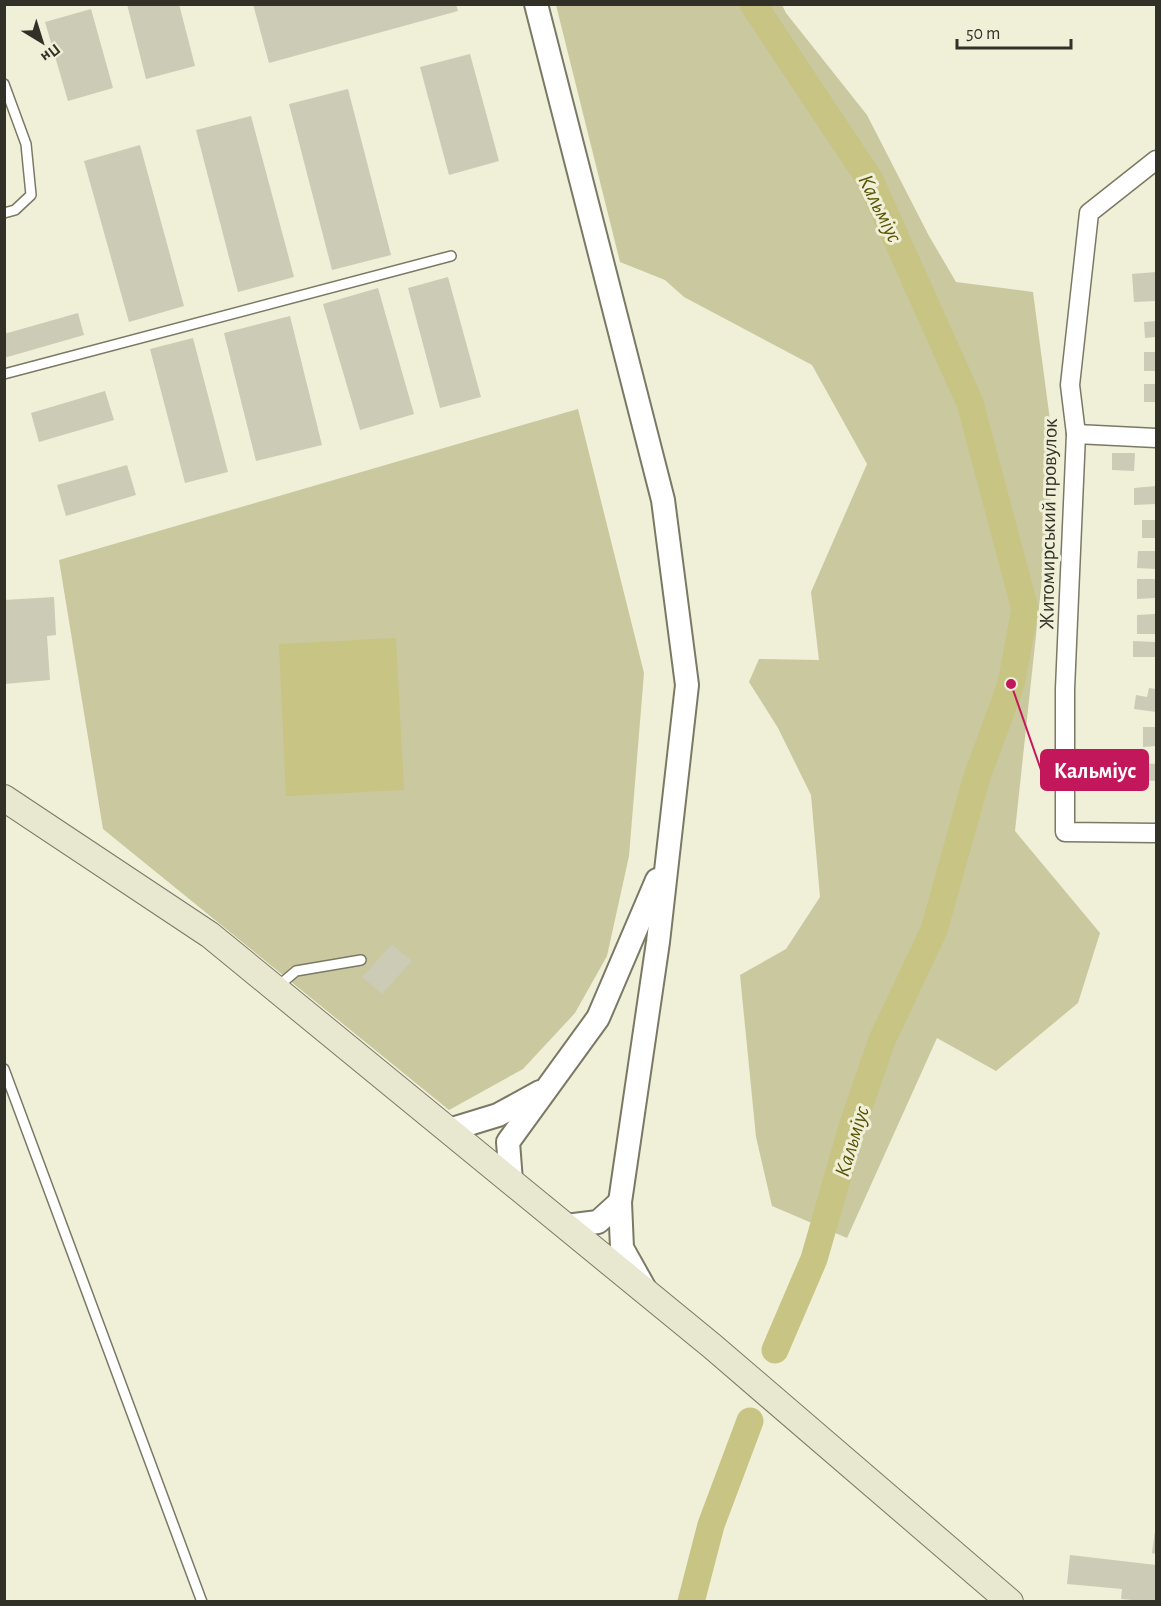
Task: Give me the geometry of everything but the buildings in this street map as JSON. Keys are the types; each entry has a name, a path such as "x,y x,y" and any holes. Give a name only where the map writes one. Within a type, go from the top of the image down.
{"main road":[{"path":"4,798 210,935 645,1291 1010,1602"}],"street":[{"path":"536,4 663,500 687,685 658,942 620,1202 622,1248 645,1291"},
{"name":"Житомирський провулок","path":"1156,160 1089,213 1070,385 1076,434 1065,689 1065,832 1156,833"},
{"path":"1076,434 1156,438"},
{"path":"511,1181 508,1142 544,1089 598,1018 666,860"},
{"path":"449,1130 498,1115 544,1089"},
{"path":"566,1226 598,1222 620,1202"}],"lane":[{"path":"4,84 26,144 32,195 15,210 4,213"},
{"path":"4,374 451,256"},
{"path":"275,988 296,971 361,960"},
{"path":"4,1069 202,1602"}],"shaded area":[{"path":"556,5 782,5 867,115 929,236 956,282 1033,292 1055,458 1015,831 1100,933 1078,1003 996,1071 937,1038 847,1238 772,1206 756,1137 740,975 786,949 820,897 811,795 778,728 749,682 759,659 819,660 811,592 867,464 812,365 684,297 665,280 620,262"},
{"path":"578,409 644,673 629,856 607,956 575,1013 523,1069 449,1110 103,829 59,560"},
{"path":"396,638 404,790 286,796 279,644"}],"waterway":[{"name":"Кальміус","path":"753,4 870,180 970,403 1025,609 1011,684 976,780 934,930 882,1040 852,1127 814,1259 775,1350"},
{"name":"Кальміус","path":"691,1602 711,1525 750,1421"}],"place":[{"name":"Кальміус","path":"1011,684"}]}
